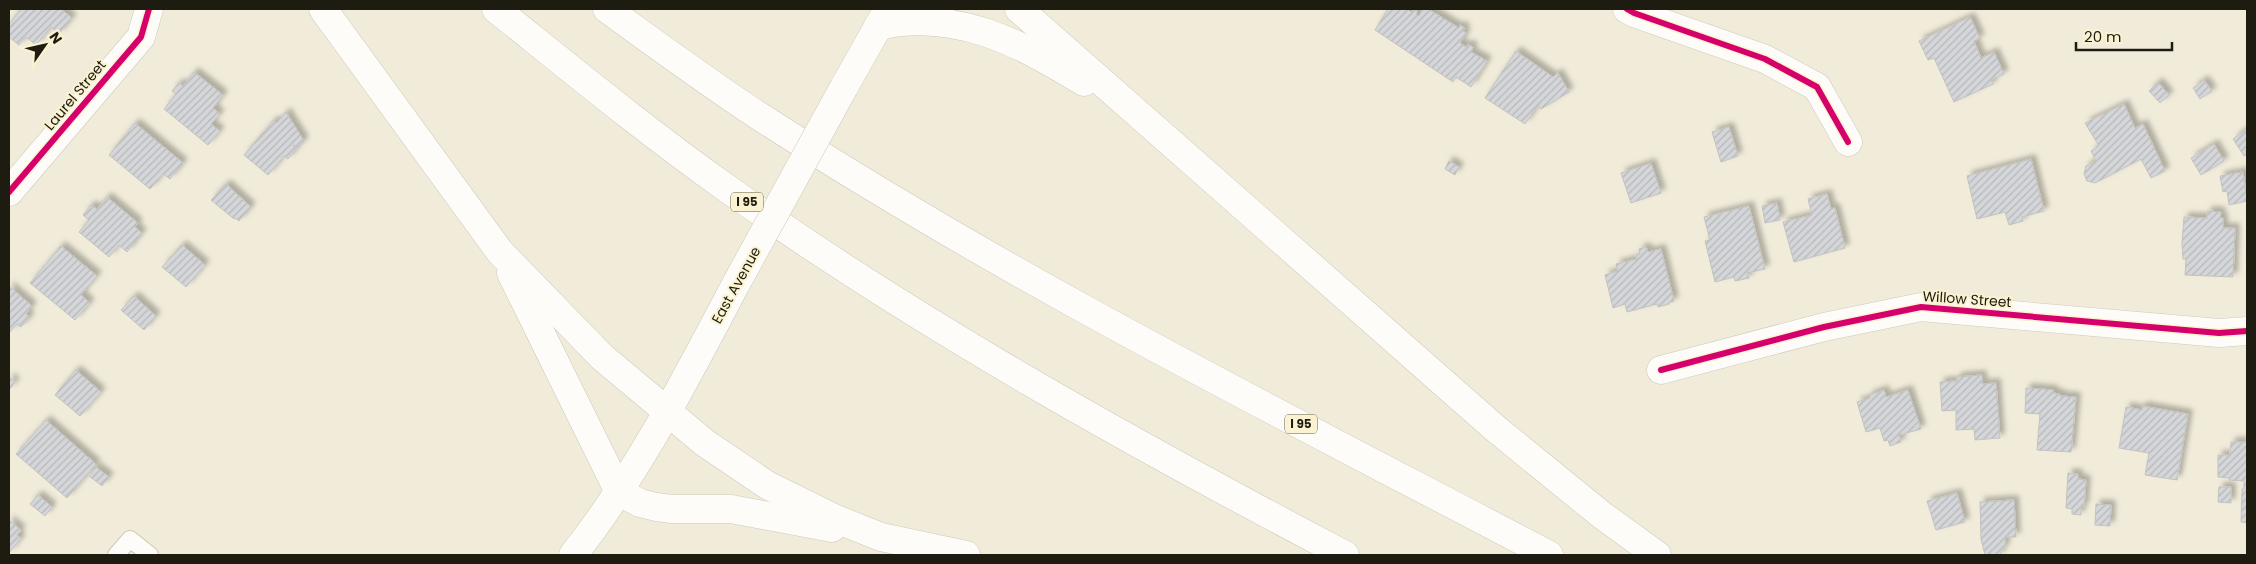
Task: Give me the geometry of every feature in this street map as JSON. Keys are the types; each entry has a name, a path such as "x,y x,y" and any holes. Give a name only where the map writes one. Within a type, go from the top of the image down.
{"main road":[{"name":"Laurel Street","path":"9,192 141,37 148,9"},
{"path":"322,9 410,126 500,252 602,357 708,445 767,485 836,519 881,537"},
{"name":"I 95","path":"496,9 630,116 722,185 906,307 1101,422 1345,555"},
{"name":"I 95","path":"607,9 757,115 954,236 1155,346 1549,555"},
{"path":"1019,9 1496,429 1603,516 1656,555"},
{"path":"1626,9 1765,59 1817,87 1848,142"},
{"path":"883,17 900,20 946,21 971,27 1006,40 1104,94 1169,141"},
{"name":"East Avenue","path":"573,555 619,492 667,411 883,17"},
{"path":"500,252 619,492 640,503 656,507 672,509 731,509 966,555"},
{"name":"Willow Street","path":"1661,370 1824,326 1920,307 2219,333 2247,331"}],"lane":[{"path":"116,555 130,539 150,555"}],"building":[{"path":"21,9 61,9 72,18 59,34 51,27 36,45 26,37 19,45 9,37 9,24"},
{"path":"1388,9 1408,9 1411,12 1414,9 1418,12 1416,14 1419,16 1423,9 1428,9 1459,28 1460,25 1465,28 1463,31 1466,33 1460,43 1466,47 1468,44 1473,47 1471,52 1487,61 1471,87 1456,77 1453,82 1375,30"},
{"path":"1970,17 1980,38 1974,41 1981,58 1994,52 2004,74 1991,80 1993,84 1954,102 1934,58 1928,60 1919,41"},
{"path":"1516,51 1553,77 1558,73 1569,92 1541,109 1538,105 1525,124 1485,98"},
{"path":"194,72 223,95 213,108 220,114 211,124 220,131 208,145 164,109 176,94 172,91 179,83 183,86"},
{"path":"2204,80 2212,91 2200,99 2193,88"},
{"path":"2158,82 2169,95 2160,103 2149,91"},
{"path":"2124,104 2135,128 2143,124 2165,171 2151,178 2141,159 2095,183 2087,181 2084,174 2086,166 2096,161 2091,151 2099,146 2085,123"},
{"path":"286,112 304,141 298,147 293,145 297,148 288,159 284,156 268,175 244,155 274,120 277,123"},
{"path":"135,123 183,163 170,179 163,174 150,189 109,155"},
{"path":"1729,127 1738,156 1721,162 1712,132"},
{"path":"2247,129 2247,154 2244,156 2233,139"},
{"path":"2214,144 2224,161 2201,175 2191,158"},
{"path":"2031,159 2044,211 2022,217 2023,221 2009,225 2005,212 1977,219 1967,176"},
{"path":"1449,161 1459,167 1455,175 1445,169"},
{"path":"1651,163 1661,193 1631,203 1621,173"},
{"path":"2243,172 2247,201 2229,205 2227,191 2223,192 2220,176"},
{"path":"226,184 251,207 239,221 211,200"},
{"path":"1827,194 1831,209 1835,208 1845,248 1794,262 1783,222 1812,215 1808,199"},
{"path":"107,197 138,223 135,227 142,233 127,252 119,245 109,257 79,232 89,220 83,215 91,205 97,209"},
{"path":"1777,203 1780,220 1765,223 1762,206"},
{"path":"1749,206 1765,269 1747,273 1749,278 1735,281 1734,277 1715,282 1705,241 1710,240 1704,217"},
{"path":"2207,211 2221,212 2220,218 2223,218 2223,228 2235,228 2233,277 2185,275 2186,259 2183,259 2182,243 2184,217 2207,218"},
{"path":"182,245 205,265 186,287 162,267"},
{"path":"61,246 97,276 81,295 90,303 75,320 30,283"},
{"path":"1646,247 1648,252 1661,249 1674,301 1658,307 1657,304 1627,312 1625,304 1613,308 1605,275 1618,271 1616,264 1637,259 1636,255 1640,254 1639,249"},
{"path":"9,286 32,306 26,314 30,317 21,327 17,324 10,332"},
{"path":"134,296 156,316 144,330 121,310"},
{"path":"76,370 101,392 80,416 55,395"},
{"path":"1982,375 1982,384 1996,383 2000,438 1975,440 1974,429 1956,430 1956,410 1942,411 1940,382 1957,381 1957,377"},
{"path":"9,377 15,382 9,390"},
{"path":"2026,388 2053,390 2053,393 2060,394 2060,396 2076,397 2071,452 2037,450 2040,414 2025,413"},
{"path":"1884,390 1886,397 1908,390 1921,429 1899,435 1901,442 1890,446 1888,440 1884,441 1880,428 1866,432 1857,402 1870,398 1869,395"},
{"path":"2142,406 2188,414 2177,480 2145,475 2149,453 2119,448 2126,407 2142,410"},
{"path":"46,420 96,464 67,498 16,454"},
{"path":"2246,437 2247,523 2241,522 2244,481 2218,477 2218,455 2230,455 2231,442 2246,442"},
{"path":"96,467 109,477 102,486 89,476"},
{"path":"2068,473 2078,474 2078,479 2086,480 2084,507 2081,506 2081,515 2072,514 2072,509 2066,508"},
{"path":"2219,487 2231,487 2231,503 2218,502"},
{"path":"1957,493 1965,522 1936,530 1927,501"},
{"path":"38,495 52,507 45,516 30,504"},
{"path":"2014,500 2016,537 2005,537 2005,548 2001,548 2001,555 1985,555 1981,539 1980,502"},
{"path":"2096,504 2111,505 2110,526 2095,525"},
{"path":"9,520 21,530 17,535 21,538 9,553"}],"cycle path":[{"path":"9,192 141,37 149,9"},
{"path":"1627,9 1765,59 1817,87 1848,142"},
{"path":"1661,370 1824,327 1921,307 2219,333 2247,331"}]}
